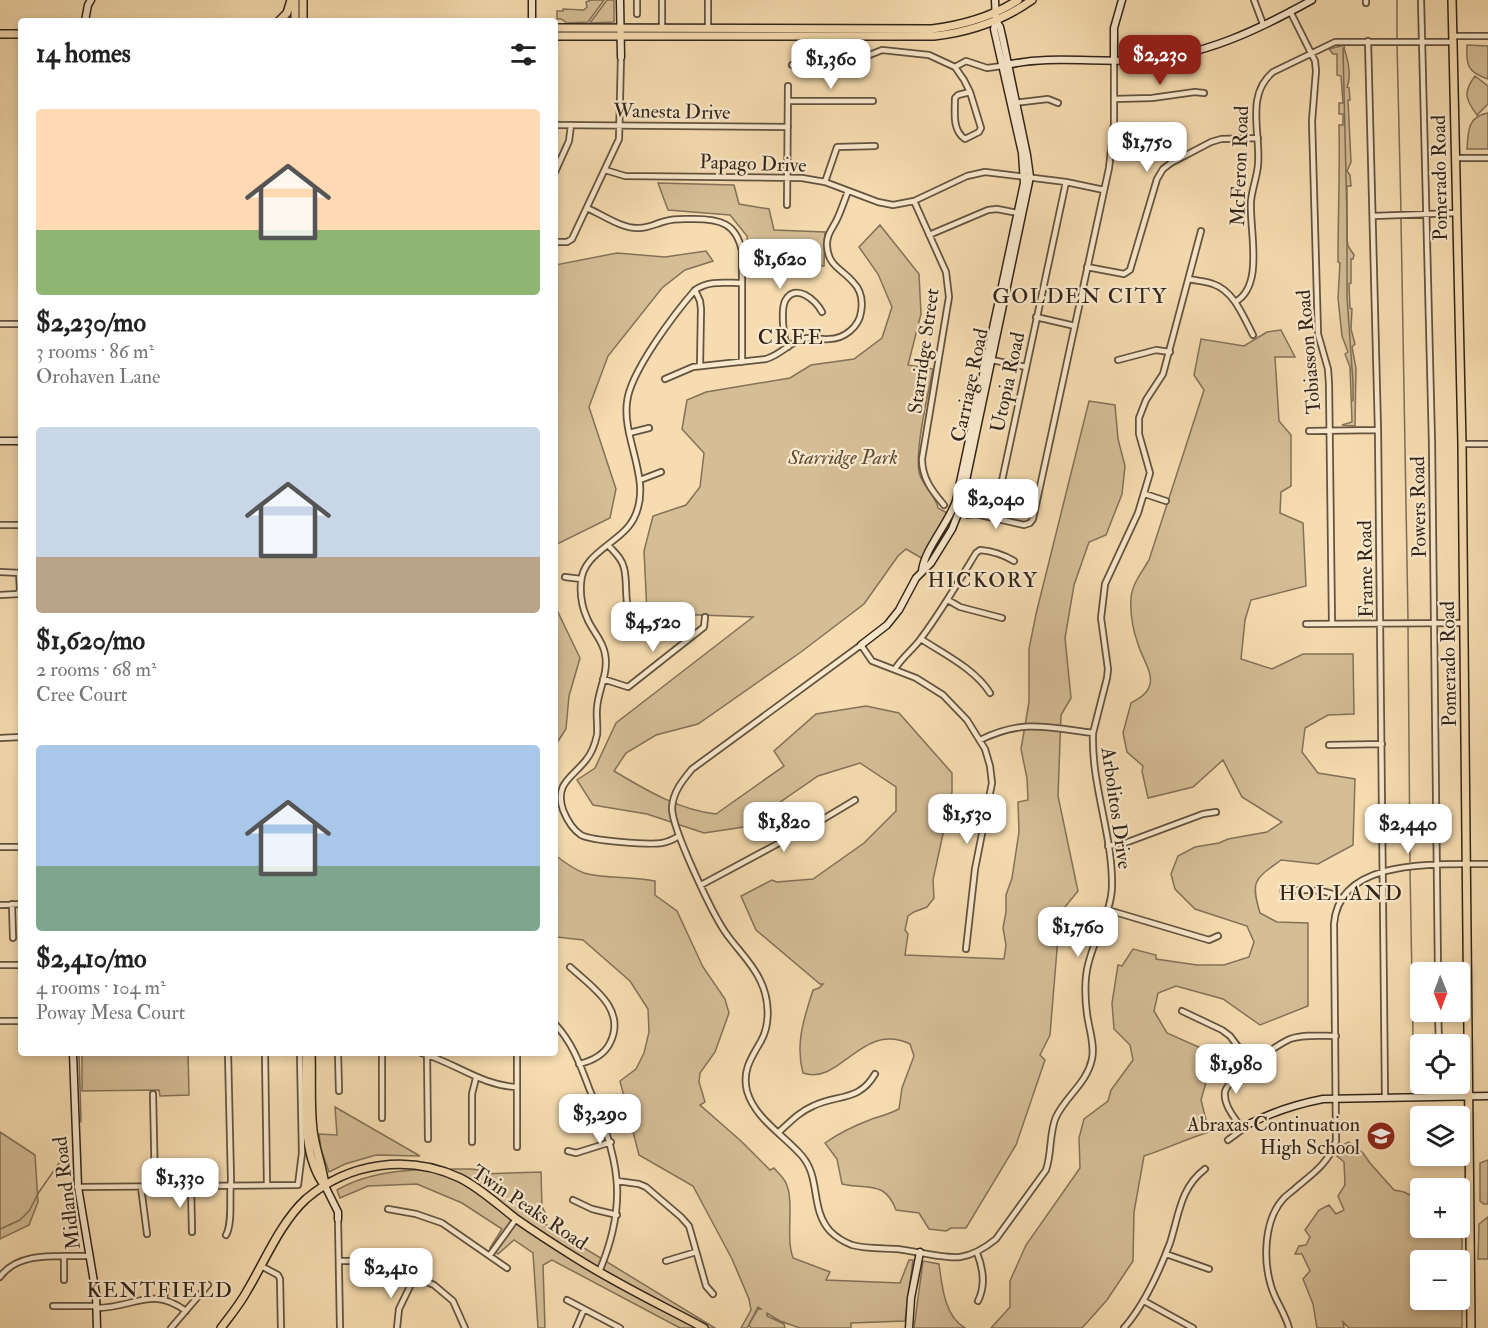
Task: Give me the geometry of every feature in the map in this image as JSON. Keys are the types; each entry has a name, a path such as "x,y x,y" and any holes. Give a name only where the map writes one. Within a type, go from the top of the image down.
{"main road":[{"path":"282,18 287,13 291,0"},
{"path":"295,0 295,18"},
{"path":"303,0 303,18"},
{"path":"558,28 591,28 621,32 932,29 996,17 1018,0"},
{"path":"558,36 662,28 749,36 934,36 963,32 1032,0"},
{"name":"Pomerado Road","path":"1452,0 1462,444 1471,1328"},
{"path":"568,36 568,32 582,32 591,28"},
{"path":"749,36 751,32 766,32 769,29"},
{"path":"0,34 18,34"},
{"path":"306,1056 308,1144 317,1176 325,1186"},
{"path":"311,1056 313,1128 325,1186"},
{"name":"Twin Peaks Road","path":"221,1328 246,1293 297,1208 325,1186 359,1169 393,1164 422,1166 462,1179 479,1189 516,1219 599,1272 704,1328"}],"street":[{"path":"532,0 532,18"},
{"path":"558,242 571,241 618,141 621,57 620,0"},
{"path":"637,0 637,14"},
{"path":"662,0 662,28"},
{"path":"708,0 708,32"},
{"name":"Carriage Road","path":"920,1252 857,1246 844,1242 834,1235 819,1213 812,1173 804,1157 753,1106 747,1087 746,1072 748,1061 761,1041 768,1020 761,981 753,965 727,935 701,885 673,818 674,798 676,790 692,769 861,645 892,619 922,571 924,560 939,543 950,518 960,492 1027,177 1005,66 994,29 995,0"},
{"path":"968,515 976,514 1024,525 1033,519 1109,168 1113,124 1114,28 1122,0"},
{"path":"1254,0 1263,24"},
{"path":"955,68 966,61 987,68 1050,60 1114,61 1168,58 1224,43 1311,0"},
{"name":"Powers Road","path":"1421,0 1432,443 1438,962"},
{"path":"85,18 88,2"},
{"name":"Tobiasson Road","path":"1290,11 1311,53 1316,71 1312,122 1318,334 1328,369 1332,624"},
{"path":"825,36 826,64"},
{"name":"McFeron Road","path":"1235,302 1248,291 1253,273 1251,204 1258,167 1256,98 1264,79 1273,72 1335,42 1422,42 1488,36"},
{"name":"Frame Road","path":"1368,41 1378,430 1385,1097"},
{"path":"792,65 816,68 826,64 857,60 879,50 929,55 955,68 970,92 981,129 965,139 962,138 955,125 955,98 970,92"},
{"path":"787,205 788,86"},
{"path":"1113,99 1204,93"},
{"path":"1013,103 1048,99 1059,103"},
{"path":"788,101 873,101"},
{"name":"Wanesta Drive","path":"558,125 788,127"},
{"path":"558,165 569,141 571,125"},
{"path":"1087,267 1124,274 1130,270 1157,179 1171,163 1221,139 1258,138"},
{"path":"825,182 837,147 875,146"},
{"path":"1455,158 1488,158"},
{"name":"Papago Drive","path":"605,170 625,176 788,177 825,182 878,202 893,205 914,201 976,173 993,172 1066,182 1104,190"},
{"name":"Utopia Road","path":"994,518 1066,182"},
{"path":"664,379 686,369 700,366 776,356 804,338 830,339 842,336 858,324 862,303 859,290 852,280 832,263 827,248 828,236 838,219 848,190"},
{"name":"Starridge Street","path":"914,201 946,272 948,297 922,465 931,490 944,505"},
{"path":"587,208 625,226 638,229 674,219 711,219 723,222 730,227 741,243 742,362"},
{"path":"929,235 988,210 997,209 1020,214"},
{"path":"1373,216 1457,213"},
{"path":"1166,501 1146,494 1150,473 1139,434 1139,418 1146,400 1163,374 1201,231"},
{"path":"1189,279 1214,284 1224,290 1235,302 1253,335"},
{"path":"679,836 653,843 591,839 579,834 569,825 562,808 561,796 567,779 586,760 597,736 597,707 603,679 605,654 601,640 587,618 581,601 581,579 587,564 629,527 635,517 640,480 629,433 626,403 640,366 695,290 706,284 742,283"},
{"path":"695,290 701,309 700,366"},
{"path":"788,347 784,340 784,306 789,296 802,293 808,295 818,303 822,312"},
{"path":"1036,317 1075,326"},
{"path":"0,324 18,324"},
{"path":"1118,360 1154,350 1170,352"},
{"path":"989,359 1026,367"},
{"path":"629,433 649,428"},
{"path":"1309,430 1378,430"},
{"path":"0,441 18,441"},
{"path":"1462,444 1488,444"},
{"path":"640,480 661,472"},
{"name":"Arbolitos Drive","path":"977,1253 996,1239 1042,1176 1050,1158 1056,1117 1080,1085 1089,1067 1092,1052 1085,990 1087,966 1108,910 1112,881 1094,759 1093,733 1107,678 1107,656 1101,618 1105,584 1146,494"},
{"path":"0,525 18,525"},
{"path":"608,545 621,560 627,604 632,620 638,626"},
{"path":"895,669 903,657 921,639 980,550 1006,556 1014,561"},
{"path":"0,572 18,573"},
{"path":"565,577 581,579"},
{"path":"0,595 18,594"},
{"path":"948,600 960,607 1002,618"},
{"path":"603,679 628,687 704,627 705,617"},
{"path":"1306,624 1464,623"},
{"path":"921,639 959,664 985,685 990,693"},
{"path":"861,645 872,661 916,678 943,695 967,720 980,740 990,766 992,783 976,859 966,949"},
{"path":"980,740 1001,730 1029,725 1093,733"},
{"path":"0,738 18,737"},
{"path":"1329,745 1382,744"},
{"path":"701,885 855,800"},
{"path":"1108,846 1125,843 1203,814 1216,812"},
{"path":"0,847 18,847"},
{"path":"1289,1328 1267,1270 1267,1244 1270,1224 1283,1198 1322,1166 1334,1149 1337,1131 1335,915 1342,899 1365,879 1383,872 1437,865 1488,864"},
{"path":"1283,891 1316,890 1342,899"},
{"path":"0,904 18,904"},
{"path":"12,904 13,938"},
{"path":"1108,910 1209,940 1218,936"},
{"path":"0,965 18,965"},
{"path":"570,967 606,1000 615,1022 614,1036 607,1049 597,1058 579,1064"},
{"path":"1182,1011 1230,1036 1252,1065"},
{"path":"0,1022 18,1021"},
{"path":"558,1028 575,1050 611,1142 616,1163 617,1215 599,1272"},
{"path":"1242,1129 1227,1104 1225,1091 1230,1082 1279,1045 1291,1039 1306,1036 1336,1036"},
{"name":"Midland Road","path":"73,1056 78,1187 97,1307 97,1328"},
{"path":"226,1234 230,1227 228,1056"},
{"path":"266,1056 267,1185"},
{"path":"78,1187 298,1185 302,1153 300,1056"},
{"path":"338,1056 339,1091"},
{"path":"382,1056 382,1118"},
{"path":"424,1056 428,1139"},
{"path":"428,1056 476,1078 517,1087"},
{"path":"517,1056 518,1147"},
{"path":"779,1132 794,1117 814,1105 853,1095 870,1083 875,1074"},
{"path":"472,1142 472,1094 476,1078"},
{"path":"153,1094 155,1186"},
{"path":"1228,1140 1251,1123 1297,1103 1337,1098 1488,1096"},
{"path":"569,1103 578,1104 593,1097"},
{"path":"568,1151 576,1153 611,1142"},
{"path":"1124,1328 1144,1301 1166,1254 1181,1200 1194,1179 1205,1169"},
{"path":"617,1181 646,1187 689,1226 706,1286 712,1294"},
{"path":"191,1186 192,1232"},
{"path":"325,1186 338,1212 340,1328"},
{"path":"141,1187 147,1234"},
{"path":"573,1200 592,1209 617,1215"},
{"path":"388,1209 416,1214 442,1223 507,1268"},
{"path":"490,1255 516,1219"},
{"path":"666,1261 696,1252"},
{"path":"909,1328 910,1298 920,1252 954,1257 977,1253 982,1272 982,1293 978,1300"},
{"path":"1166,1254 1209,1269"},
{"path":"0,1277 11,1265 24,1260 37,1257 90,1256"},
{"path":"64,1257 64,1280"},
{"path":"339,1261 380,1261 415,1276 445,1293 453,1301 465,1328"},
{"path":"261,1266 278,1275 280,1279 282,1328"},
{"path":"397,1328 399,1309 415,1276"},
{"path":"171,1328 208,1285"},
{"path":"164,1298 166,1286"},
{"path":"53,1306 113,1308 146,1299 164,1298 186,1311"},
{"path":"567,1300 620,1328"},
{"path":"1144,1301 1193,1328"},
{"path":"576,1328 584,1309"}],"green space":[{"path":"604,0 588,22 567,23 557,18 557,11 584,10 587,7 586,2"},
{"path":"607,0 614,0 614,22 590,23"},
{"path":"1345,45 1349,73 1347,87 1350,100 1348,100 1351,162 1347,171 1350,175 1351,186 1347,186 1347,238 1348,246 1354,255 1351,259 1351,283 1349,284 1350,308 1352,309 1351,329 1355,344 1352,347 1356,368 1355,426 1342,425 1352,422 1350,367 1345,354 1348,352 1342,336 1338,298 1339,125 1343,125 1343,114 1339,114 1339,103 1343,103 1341,76 1337,75 1337,54 1333,54 1329,49"},
{"path":"1467,45 1488,46 1488,79 1476,74 1469,67"},
{"path":"1475,76 1488,86 1488,104 1477,115 1467,96 1467,91"},
{"path":"1488,113 1488,149 1467,149 1470,125 1476,117"},
{"path":"658,183 734,185 739,204 769,209 774,230 825,232 824,266 750,265 747,236 730,215 668,210"},
{"name":"Starridge Park","path":"880,225 919,274 921,314 908,365 933,369 920,436 919,472 938,508 949,514 923,559 906,549 898,556 864,604 801,652 698,724 656,735 626,753 614,771 676,804 716,814 784,766 774,751 816,714 866,706 899,713 952,773 952,792 933,880 934,898 927,907 908,916 905,930 908,934 905,955 1004,959 1006,945 1003,928 1006,895 1012,878 1019,832 1018,802 1028,800 1027,778 1021,749 1029,702 1029,649 1036,614 1089,401 1115,405 1118,439 1125,466 1122,494 1106,535 1089,542 1074,585 1065,638 1071,698 1061,715 1058,796 1078,891 1060,913 1050,1035 1040,1055 1045,1060 1016,1145 966,1228 951,1228 946,1231 929,1229 919,1213 896,1210 887,1194 881,1190 842,1184 837,1159 825,1143 854,1127 899,1109 902,1088 914,1056 910,1044 893,1039 878,1041 865,1046 829,1071 816,1075 803,1073 800,1041 804,1021 813,990 823,984 820,984 756,930 741,896 772,880 777,882 813,879 864,843 896,811 896,787 860,763 818,776 744,827 704,833 647,814 593,805 577,780 595,768 616,723 753,617 647,613 644,551 653,516 686,505 700,487 704,453 682,429 687,400 706,392 790,378 811,365 854,359 882,338 892,307 878,274 859,247"},
{"path":"706,251 713,261 685,270 662,288 608,356 589,407 616,489 610,518 558,544 558,264 617,253 665,257"},
{"path":"1281,330 1295,357 1275,357 1279,421 1291,435 1291,486 1281,492 1280,513 1303,523 1306,586 1251,600 1245,620 1241,659 1272,669 1303,654 1353,654 1354,714 1328,715 1305,728 1302,752 1318,773 1355,779 1353,845 1318,864 1281,860 1260,876 1255,887 1260,913 1277,922 1308,923 1308,1006 1260,1025 1223,999 1176,986 1158,993 1154,1011 1167,1033 1214,1054 1201,1100 1209,1132 1144,1156 1134,1212 1133,1261 1107,1300 1082,1328 991,1328 1010,1307 1010,1281 1026,1245 1080,1168 1079,1138 1084,1119 1108,1101 1111,1090 1133,1060 1130,1045 1114,1029 1112,1003 1118,965 1122,966 1133,949 1156,955 1156,959 1197,965 1224,965 1249,957 1254,942 1247,926 1195,909 1175,889 1171,874 1178,856 1195,847 1267,832 1282,822 1242,797 1223,760 1193,787 1148,798 1143,766 1127,752 1123,733 1131,703 1140,698 1149,688 1150,679 1133,627 1131,598 1133,588 1149,560 1204,390 1194,375 1201,339 1244,346 1267,332"},
{"path":"558,612 580,658 569,696 566,729 558,741"},
{"path":"558,857 584,873 655,881 655,895 677,911 703,967 725,999 729,1013 715,1052 700,1073 699,1082 705,1102 700,1105 770,1170 774,1168 785,1181 790,1200 790,1240 793,1258 830,1272 826,1280 900,1283 909,1260 913,1260 905,1321 851,1323 851,1328 800,1328 780,1321 767,1313 767,1316 784,1324 785,1328 751,1328 749,1325 758,1309 761,1309 758,1307 747,1328 741,1328 751,1310 749,1299 732,1259 693,1186 639,1155 620,1081 636,1069 644,1053 649,1032 648,1009 630,981 583,940 558,937"},
{"path":"82,1056 188,1056 189,1095 160,1096 159,1090 82,1091"},
{"path":"335,1107 420,1156 376,1155 345,1164 329,1172 321,1149 319,1134 337,1135"},
{"path":"0,1132 35,1155 38,1202 29,1225 0,1239"},
{"path":"1349,1142 1363,1153 1394,1190 1410,1195 1410,1238 1462,1238 1462,1250 1410,1250 1410,1310 1462,1310 1462,1328 1349,1328 1343,1322 1344,1328 1317,1328 1313,1304 1303,1279 1310,1271 1302,1254 1295,1254 1299,1246 1306,1245 1310,1237 1305,1230 1319,1210 1329,1205 1336,1214 1344,1210 1338,1196 1345,1185 1344,1162 1337,1156 1341,1146"},
{"path":"1488,1160 1488,1204 1484,1204 1480,1201 1480,1163"},
{"path":"479,1170 481,1174 541,1172 545,1224 715,1328 680,1328 552,1260 543,1265 545,1328 538,1328 533,1253 514,1240 498,1254 490,1248 502,1229 462,1203 417,1184 368,1186 340,1198 337,1190 352,1182 385,1173"},
{"path":"1488,1217 1488,1259 1478,1259 1479,1224"},
{"path":"923,1261 939,1264 948,1308 952,1316 965,1328 914,1328"}],"waterway":[{"path":"1397,0 1397,38"},
{"path":"1397,44 1401,211"},
{"path":"1343,48 1347,297 1353,401"},
{"path":"1401,219 1408,619"},
{"path":"1408,627 1410,862"},
{"path":"1410,870 1413,1034"},
{"path":"79,1056 81,1122"},
{"path":"0,1229 20,1220 29,1211 39,1192 69,1149"}],"place":[{"name":"Abraxas Continuation High School","path":"1381,1136"}],"district":[{"name":"GOLDEN CITY","path":"1080,296"},
{"name":"CREE","path":"791,337"},
{"name":"HICKORY","path":"983,580"},
{"name":"HOLLAND","path":"1341,893"},
{"name":"KENTFIELD","path":"160,1290"}]}
